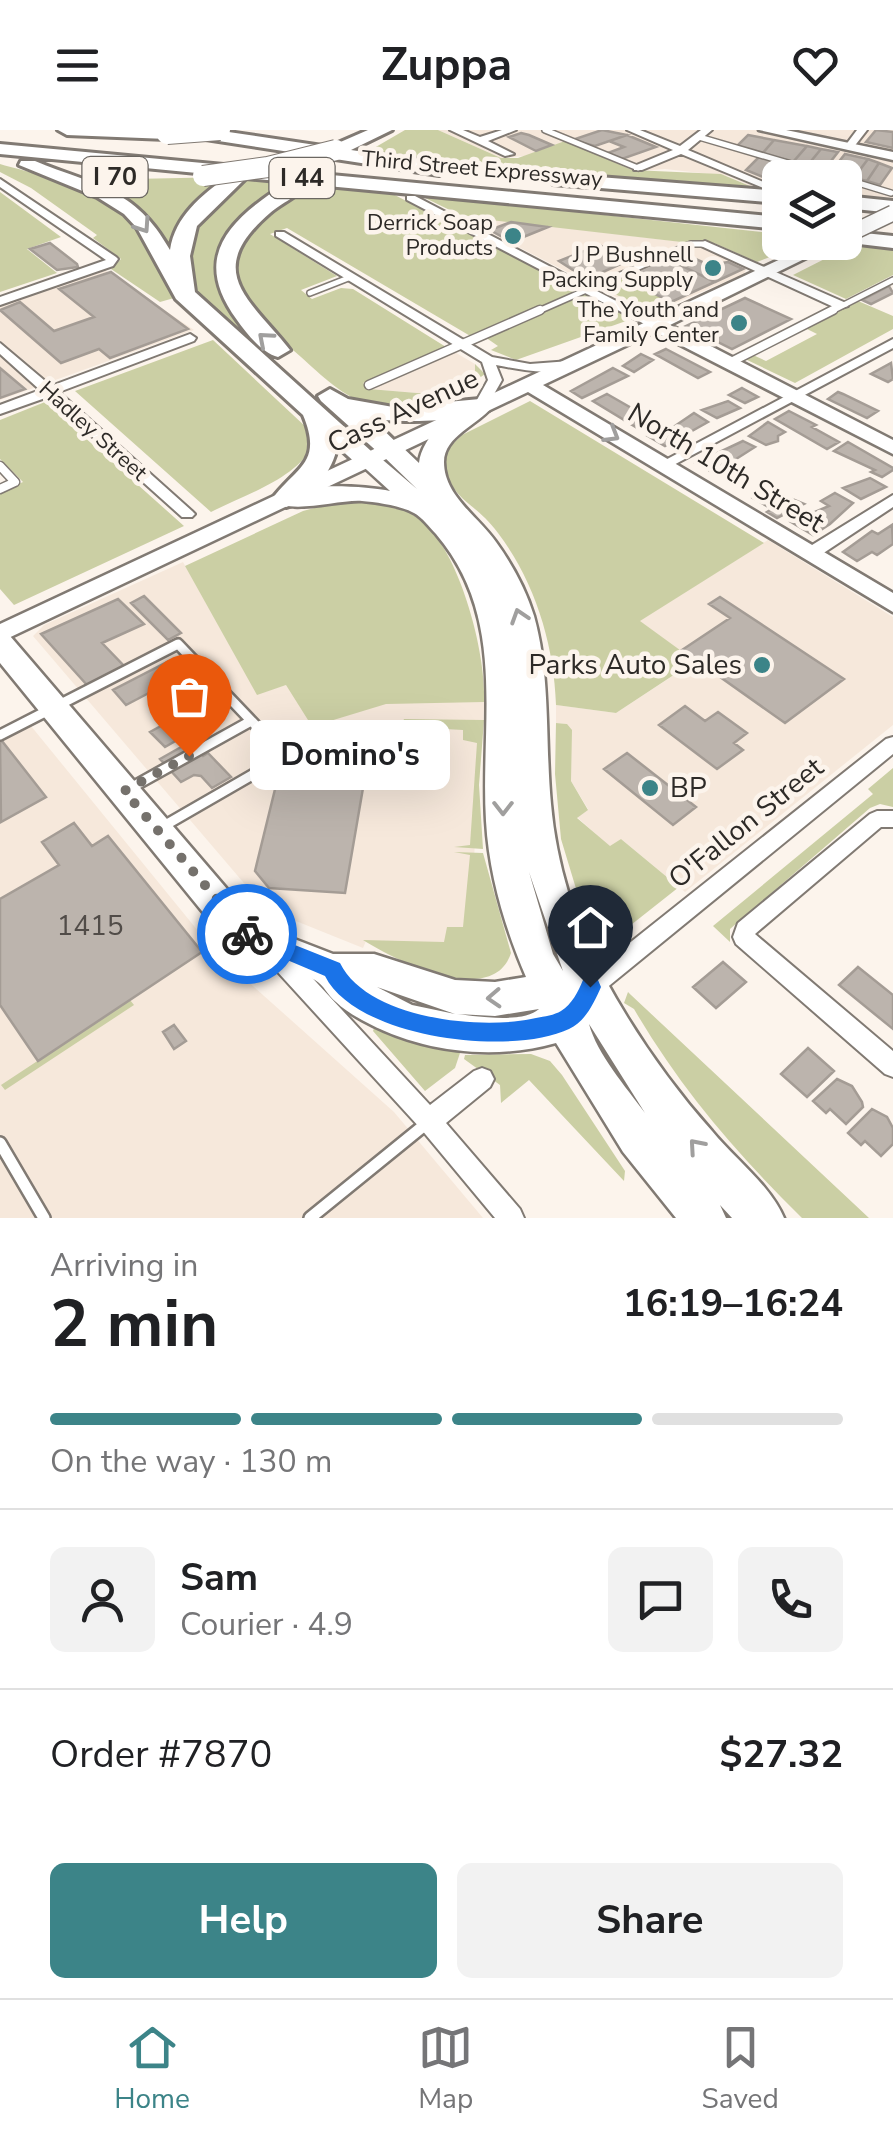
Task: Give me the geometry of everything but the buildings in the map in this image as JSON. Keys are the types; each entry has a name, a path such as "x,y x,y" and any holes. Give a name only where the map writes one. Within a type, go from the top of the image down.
{"highway":[{"name":"I 70","path":"67,130 220,130"},
{"path":"184,294 178,267 182,234 204,203 316,130"},
{"name":"I 70","path":"0,159 106,176 203,176 344,152 383,130"},
{"path":"379,455 326,406 235,306 226,283 226,257 238,232 258,211 344,152 393,130"},
{"name":"Third Street Expressway","path":"0,136 452,170 172,132"},
{"path":"0,136 532,184 762,217"},
{"name":"Third Street Expressway","path":"0,149 762,218"},
{"path":"28,165 100,192 132,210 184,294 326,406 392,415 480,407"},
{"name":"Third Street Expressway","path":"532,184 762,192"},
{"path":"862,208 893,219"},
{"path":"862,225 893,219"},
{"path":"286,498 317,467 326,452 326,406"}],"main road":[{"path":"766,130 893,158"},
{"name":"Cass Avenue","path":"0,634 793,260"},
{"path":"656,324 893,448"},
{"name":"North 10th Street","path":"528,384 893,604"},
{"path":"435,504 429,458 440,440 480,407"},
{"path":"379,455 488,549 511,592 527,640 503,824 515,892 558,1006 634,1130 704,1218"},
{"path":"286,498 362,493 435,504"},
{"path":"0,643 232,921 268,946 332,970 338,982 362,1002 448,1032 505,1034 558,1006 585,1000 590,987"},
{"path":"519,711 537,830 552,892 590,987 614,1035 653,1094 762,1218"}],"street":[{"path":"455,130 509,154"},
{"path":"479,141 511,130"},
{"path":"632,130 762,186"},
{"path":"856,147 862,130"},
{"path":"638,168 682,150 703,133"},
{"path":"0,301 109,264 110,258 2,183"},
{"path":"411,198 656,324"},
{"path":"280,234 488,360 530,368 570,365"},
{"path":"705,244 842,306"},
{"path":"0,410 190,338"},
{"path":"663,465 893,343"},
{"name":"Hadley Street","path":"0,347 187,514"},
{"path":"480,407 495,380 488,360"},
{"path":"810,554 893,500"},
{"name":"O'Fallon Street","path":"590,987 893,744"},
{"path":"893,818 877,819 744,933 748,942 893,1066"},
{"path":"268,946 429,1121 511,1218"},
{"path":"429,1121 482,1078"}],"lane":[{"path":"545,130 638,168"},
{"path":"703,133 786,160"},
{"path":"862,194 893,219"},
{"path":"368,385 691,244 705,244"},
{"path":"310,292 351,278"},
{"path":"729,363 893,280"},
{"path":"0,466 16,482 0,489"},
{"path":"0,735 178,644 285,756 156,830"},
{"path":"124,791 251,721"},
{"path":"310,1218 429,1121"},
{"path":"0,1143 44,1218"}],"shaded area":[{"path":"438,130 893,130 893,202 862,199 862,160 762,160 762,191 728,176 665,169 640,171 524,156 501,158"},
{"path":"462,218 690,243 709,241 757,262 747,267 744,274 649,314"},
{"path":"105,270 194,330 0,400 0,306"},
{"path":"446,347 475,364 476,372 429,394 369,389 362,383"},
{"path":"768,540 893,617 893,725 685,892 621,839 610,847 577,817 588,809 571,781 567,724 556,723 556,705 616,713 694,662 639,621"},
{"path":"183,562 257,694 286,685 485,692 468,948 366,941 363,948 266,909 33,636 44,625"},
{"path":"31,726 216,953 394,1112 483,1218 0,1218 0,742"}],"green space":[{"path":"405,130 438,130 501,158 518,158 565,141 632,170 721,174 762,191 362,155"},
{"path":"0,164 60,180 115,205 143,235 174,298 160,302 111,269 121,259 93,238 97,235 31,188 0,172"},
{"path":"229,177 184,214 167,248 135,206 84,180"},
{"path":"247,179 292,183 218,257 218,285 229,309 265,350 209,306 195,288 188,270 188,253 202,219"},
{"path":"310,185 389,192 579,291 472,337 287,228 270,234 337,276 301,290 312,299 341,288 353,289 446,347 363,383 369,389 429,394 475,372 475,364 485,374 460,389 429,400 383,406 361,401 333,385 264,326 246,304 238,284 241,249 250,233 278,206"},
{"path":"0,192 61,237 27,249 57,273 0,292"},
{"path":"419,195 762,232 762,260 757,262 714,243 464,217"},
{"path":"862,244 893,247 893,275 846,299 793,275 823,260 862,260"},
{"path":"622,277 671,302 647,310 601,287"},
{"path":"584,293 627,316 626,321 516,360 491,350 498,346 485,337"},
{"path":"858,301 893,316 893,329 795,383 745,359 753,355 766,361 817,334 805,328"},
{"path":"213,340 307,428 314,443 284,476 211,512 75,391"},
{"path":"530,401 764,543 640,621 695,661 616,713 556,705 547,637 532,593 498,533 451,483 441,455 462,435"},
{"path":"45,402 184,526 14,605 0,589 0,492 23,482 0,459 0,420"},
{"path":"341,501 395,507 423,522 436,537 459,580 476,633 484,702 386,704 317,725 308,720 286,685 257,695 185,566 303,511"},
{"path":"404,719 484,720 479,785 483,849 454,847 470,845 477,743 463,740 463,730 409,727 404,739 398,733"},
{"path":"556,723 567,724 572,730 571,781 588,810 577,818 610,846 621,839 679,887 598,951 561,839 555,774"},
{"path":"893,768 893,807 880,804 870,808 730,929 730,942 713,926 873,794 868,789"},
{"path":"454,852 483,853 511,953 501,970 484,978 442,975 396,958 363,940 444,942 447,927 463,927 470,855"},
{"path":"628,992 869,1218 802,1218 732,1145 690,1093 634,1009 624,1003"},
{"path":"130,1000 134,1005 5,1090 1,1085"},
{"path":"375,1025 461,1050 455,1068 425,1091 373,1031"},
{"path":"531,1054 550,1061 562,1075 625,1171 624,1181 529,1080 501,1103 500,1085 464,1059 465,1055"}],"way so far":[{"path":"189,756 124,791 247,934"}],"place":[{"name":"Derrick Soap Products","path":"513,236"},
{"name":"J P Bushnell Packing Supply","path":"713,268"},
{"name":"The Youth and Family Center","path":"739,323"},
{"name":"Parks Auto Sales","path":"762,665"},
{"name":"Domino's","path":"189,756"},
{"name":"BP","path":"650,788"}],"route":[{"path":"247,934 332,970 338,982 362,1002 448,1032 505,1034 565,1021 585,1000 590,987"}]}
